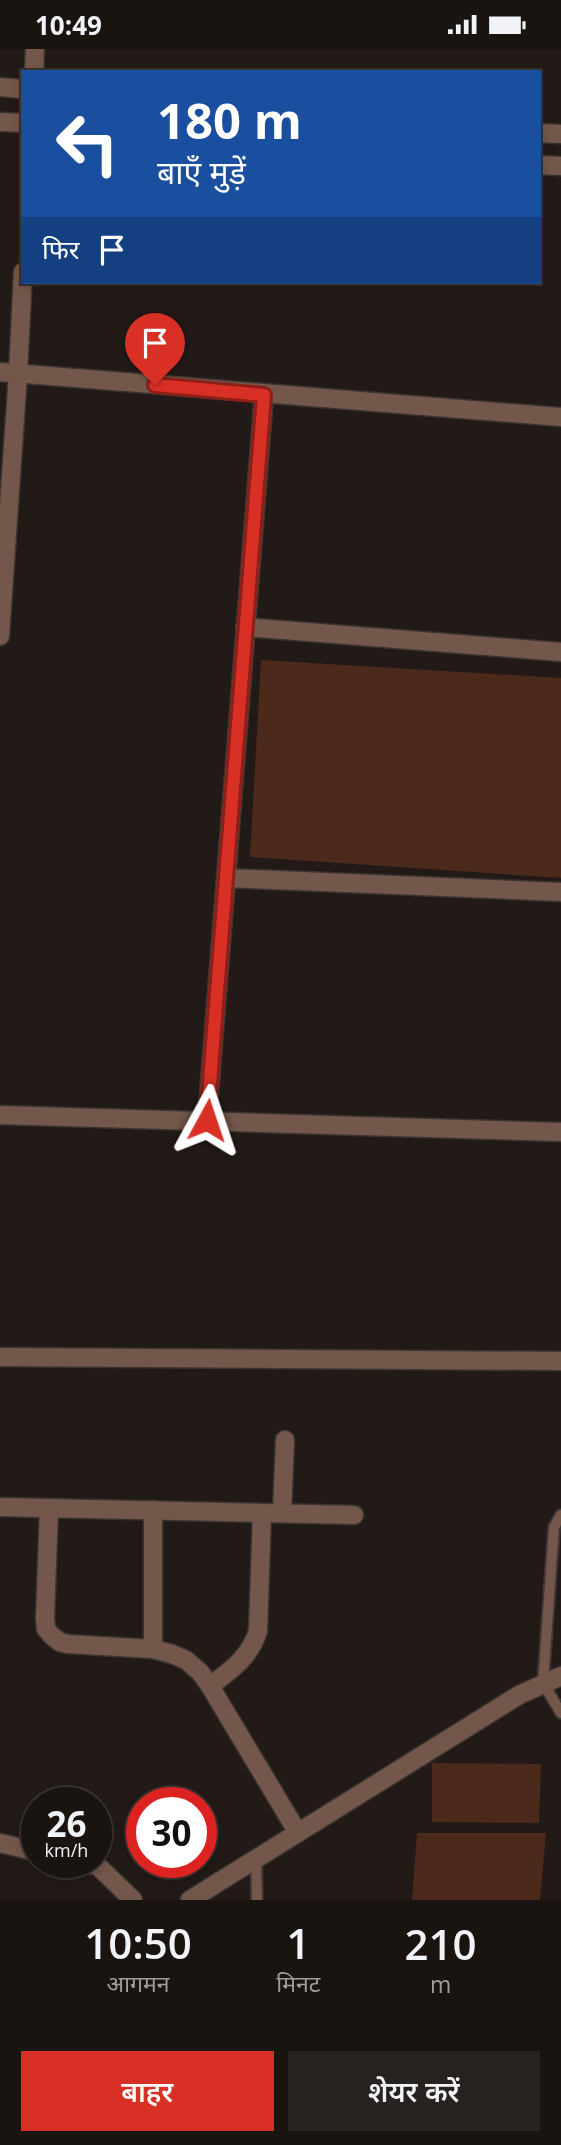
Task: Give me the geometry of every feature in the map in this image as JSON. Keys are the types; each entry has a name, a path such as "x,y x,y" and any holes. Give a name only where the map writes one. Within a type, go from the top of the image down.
{"street":[{"path":"34,70 35,49"},
{"path":"0,87 21,89"},
{"path":"0,122 21,123"},
{"path":"541,133 561,134"},
{"path":"541,165 561,166"},
{"path":"0,636 9,373 21,284"},
{"path":"9,373 561,417"},
{"path":"207,1120 264,395"},
{"path":"245,628 561,652"},
{"path":"228,878 561,892"},
{"path":"0,1115 561,1132"},
{"path":"0,1357 561,1361"},
{"path":"282,1513 285,1440"},
{"path":"0,1507 354,1515"},
{"path":"49,1508 45,1618 46,1629 51,1636 68,1644 153,1649 186,1660 200,1672 210,1686 298,1833"},
{"path":"153,1510 153,1649"},
{"path":"210,1686 240,1663 254,1643 258,1631 262,1513"},
{"path":"190,1900 519,1695 561,1676"},
{"path":"0,1843 21,1848"},
{"path":"110,1878 133,1900"}],"lane":[{"path":"561,1515 554,1527 543,1683 561,1713"},
{"path":"256,1859 257,1900"}],"shaded area":[{"path":"261,660 561,678 561,878 250,857"},
{"path":"432,1763 541,1764 539,1823 432,1822"},
{"path":"417,1833 546,1833 540,1900 412,1900"}],"route":[{"path":"155,385 264,395 207,1120"}]}
